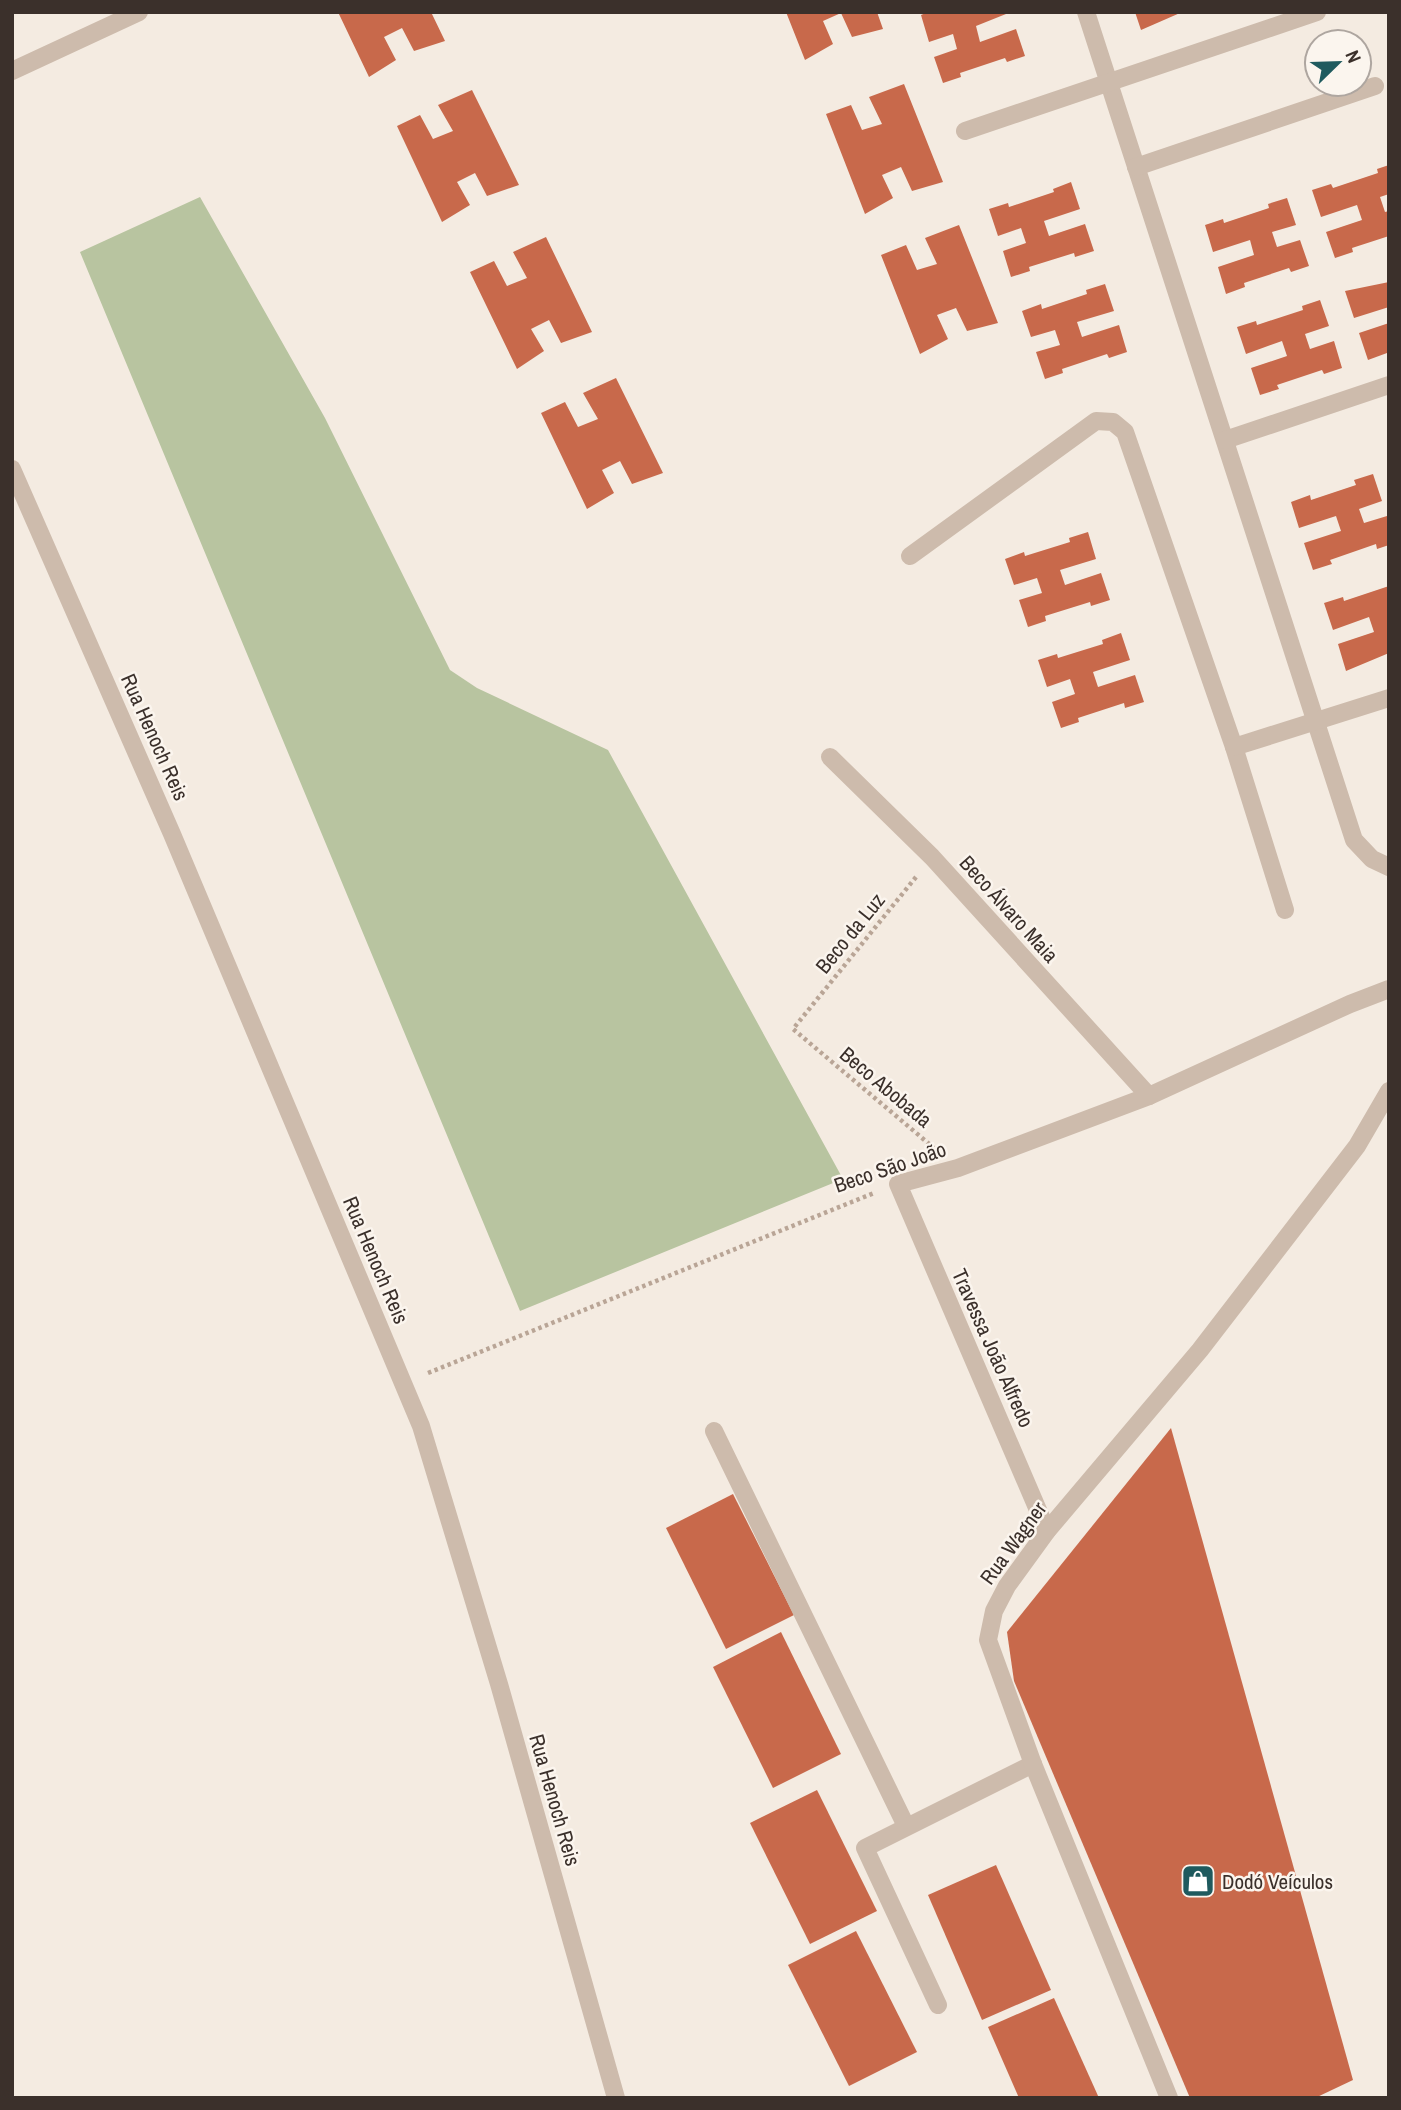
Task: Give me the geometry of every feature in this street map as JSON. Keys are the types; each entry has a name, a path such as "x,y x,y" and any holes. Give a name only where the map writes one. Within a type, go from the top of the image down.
{"street":[{"path":"12,71 139,12"},
{"path":"1086,12 1354,840 1372,859 1389,867"},
{"path":"965,131 1317,12"},
{"path":"1136,167 1375,86"},
{"path":"1224,440 1389,385"},
{"path":"910,556 1096,421 1113,422 1125,432 1234,747 1285,910"},
{"name":"Rua Henoch Reis","path":"12,469 172,834 421,1426 499,1684 616,2098"},
{"path":"1234,747 1389,698"},
{"name":"Beco Álvaro Maia","path":"831,757 932,857 1149,1096"},
{"name":"Beco São João","path":"898,1184 958,1168 1149,1096 1350,1004 1389,989"},
{"name":"Rua Wagner","path":"1169,2098 1033,1764 988,1640 994,1611 1007,1586 1047,1531 1200,1350 1357,1146 1389,1091"},
{"name":"Travessa João Alfredo","path":"898,1184 1047,1531"},
{"path":"715,1430 906,1826"},
{"path":"938,2005 865,1848 1033,1764"}],"path":[{"name":"Beco da Luz","path":"793,1029 932,857"},
{"name":"Beco Abobada","path":"793,1029 958,1168"},
{"name":"Beco São João","path":"403,1384 898,1184"}],"green space":[{"path":"200,197 325,418 450,670 477,688 608,750 843,1179 520,1311 80,252"}],"building":[{"path":"338,12 431,12 445,41 414,51 402,28 384,37 396,60 369,77"},
{"path":"786,12 877,12 883,29 852,37 841,13 823,21 833,44 805,60"},
{"path":"928,12 1011,12 976,26 980,42 1016,29 1025,56 1007,62 1005,58 960,73 961,77 943,83 934,57 957,49 953,34 929,42 921,15"},
{"path":"1135,12 1180,12 1180,13 1141,30"},
{"path":"904,84 943,182 912,191 901,167 882,175 893,198 865,214 826,114 851,105 862,130 882,124 869,97"},
{"path":"472,90 519,185 487,196 475,173 457,182 470,205 442,222 397,126 420,115 433,139 453,131 438,105"},
{"path":"1389,165 1389,194 1380,197 1385,212 1389,211 1389,236 1352,248 1353,252 1335,258 1326,232 1362,220 1357,205 1321,217 1312,190 1331,184 1333,188 1378,173 1377,169"},
{"path":"1071,182 1080,209 1044,221 1049,236 1085,224 1094,251 1075,257 1074,253 1029,267 1030,271 1011,277 1003,251 1026,243 1021,228 998,236 989,209 1008,203 1009,207 1054,192 1053,189"},
{"path":"1287,198 1296,225 1272,232 1277,247 1300,240 1309,266 1291,272 1289,268 1244,283 1245,287 1226,294 1218,267 1254,255 1250,240 1213,252 1205,225 1223,219 1224,223 1269,208 1268,204"},
{"path":"959,225 998,323 967,331 956,308 937,315 948,339 920,354 881,255 906,245 917,270 937,264 925,238"},
{"path":"546,237 592,332 561,343 549,320 531,329 544,351 517,369 470,272 494,261 507,286 527,278 513,252"},
{"path":"1389,282 1389,307 1354,318 1345,291"},
{"path":"1105,284 1114,311 1077,322 1082,337 1119,325 1127,352 1109,358 1107,354 1062,369 1063,373 1045,379 1036,352 1060,345 1055,330 1031,337 1022,311 1041,304 1042,309 1087,294 1086,290"},
{"path":"1320,300 1329,326 1305,334 1310,349 1334,341 1342,368 1324,374 1322,370 1277,385 1279,389 1260,395 1251,368 1287,356 1282,341 1246,354 1237,327 1256,321 1257,325 1303,310 1302,306"},
{"path":"1389,323 1387,353 1368,360 1359,333"},
{"path":"616,378 663,473 632,484 620,461 602,470 614,493 587,509 541,413 565,402 578,427 598,419 583,393"},
{"path":"1373,474 1382,501 1359,509 1364,523 1387,516 1389,545 1377,549 1376,544 1330,560 1332,564 1313,570 1304,543 1341,531 1336,516 1299,528 1291,502 1310,495 1311,500 1356,485 1354,480"},
{"path":"1088,532 1096,559 1060,570 1065,585 1101,573 1110,600 1091,606 1090,602 1045,616 1046,621 1028,627 1019,600 1042,593 1037,578 1014,585 1005,559 1024,552 1025,556 1070,542 1069,538"},
{"path":"1389,586 1389,653 1346,671 1338,644 1374,632 1369,617 1333,630 1324,603 1343,597 1344,601"},
{"path":"1121,633 1130,660 1093,672 1098,687 1135,675 1144,702 1125,708 1124,703 1078,718 1079,722 1061,728 1052,702 1075,694 1070,679 1047,687 1038,660 1057,654 1058,658 1103,644 1102,640"},
{"name":"Dodó Veículos","path":"1171,1428 1353,2080 1315,2098 1190,2098 1014,1681 1007,1632"},
{"path":"733,1494 794,1615 726,1649 666,1528"},
{"path":"781,1632 841,1754 773,1788 713,1667"},
{"path":"817,1790 877,1911 810,1944 750,1823"},
{"path":"996,1865 1051,1990 982,2020 928,1895"},
{"path":"856,1931 917,2052 849,2086 788,1965"},
{"path":"1054,1998 1099,2098 1019,2098 988,2027"}],"place":[{"name":"Dodó Veículos","path":"1198,1881"}]}
